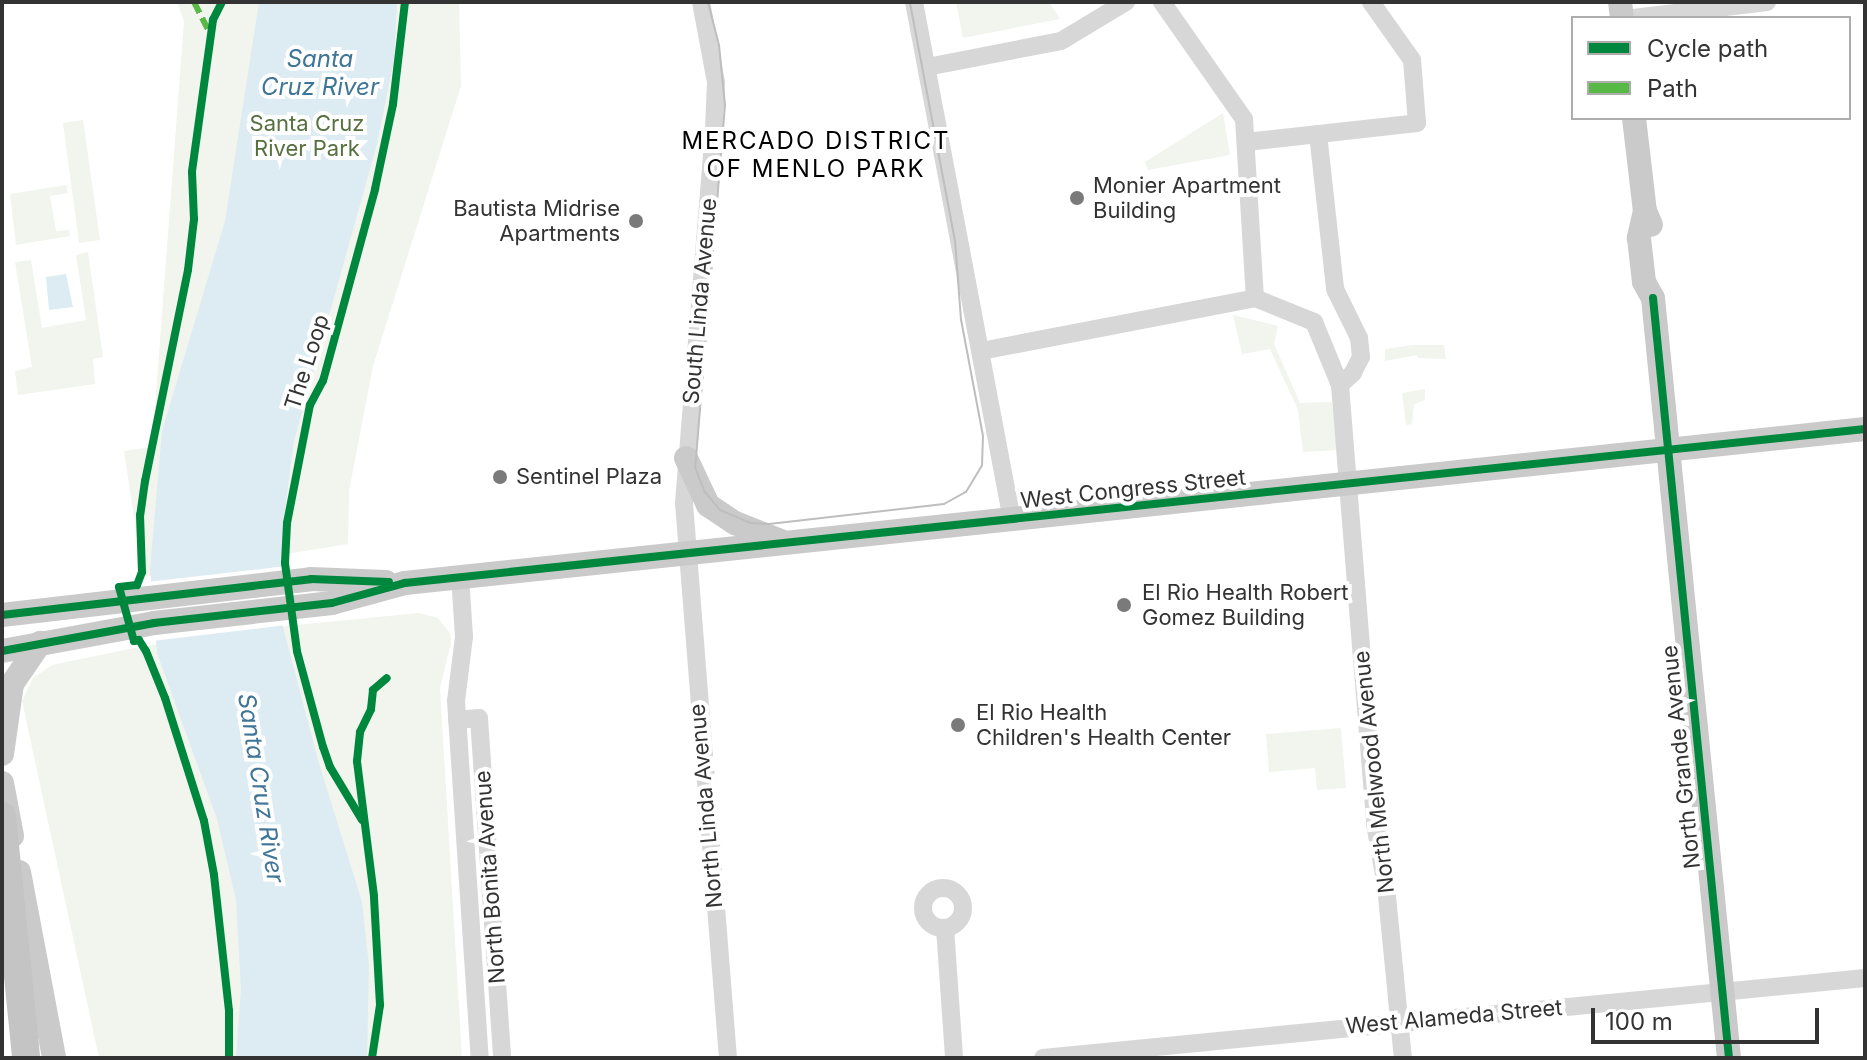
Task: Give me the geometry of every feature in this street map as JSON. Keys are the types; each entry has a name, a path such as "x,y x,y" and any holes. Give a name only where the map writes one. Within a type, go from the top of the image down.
{"highway":[{"path":"2,816 26,1058"}],"main road":[{"name":"North Grande Avenue","path":"1634,120 1645,211 1639,238 1644,282 1653,298 1729,1058"},
{"name":"West Congress Street","path":"2,651 154,623 332,603 405,583 460,576 1865,429"},
{"path":"686,458 708,505 735,523 787,543"},
{"name":"West Congress Street","path":"2,615 311,579 405,583"},
{"path":"2,595 21,604 49,609"},
{"path":"2,754 12,684 40,643"},
{"path":"2,783 54,1058"}],"street":[{"name":"South Linda Avenue","path":"687,553 686,458 699,326 716,82 701,2"},
{"path":"914,2 1012,520"},
{"path":"927,67 1061,41 1126,2"},
{"path":"981,351 1255,298 1244,119 1162,2"},
{"path":"1246,142 1417,123 1412,60 1371,2"},
{"path":"1650,16 1767,2"},
{"path":"1318,134 1335,289 1359,338 1361,357 1353,373 1340,385"},
{"name":"North Melwood Avenue","path":"1255,298 1314,322 1340,385 1375,824 1386,886 1403,1058"},
{"name":"North Linda Avenue","path":"687,553 728,1058"},
{"name":"North Bonita Avenue","path":"460,576 464,637 457,720 480,1058"},
{"name":"North Bonita Avenue","path":"457,720 479,718 502,1058"},
{"path":"945,928 954,1058"},
{"name":"West Alameda Street","path":"1043,1058 1865,978"}],"green space":[{"name":"Santa Cruz River Park","path":"177,2 459,2 461,86 373,366 349,491 348,544 143,577 124,451 152,447 184,21"},
{"path":"956,2 1049,2 1060,19 963,38"},
{"path":"1223,113 1230,155 1148,170 1145,162"},
{"path":"83,120 100,240 79,243 63,123"},
{"path":"66,185 68,193 50,196 56,231 69,230 70,236 16,245 10,194"},
{"path":"88,252 103,357 93,359 95,384 18,395 15,371 32,367 15,262 31,260 42,328 86,320 76,255"},
{"path":"1233,315 1278,326 1274,344 1300,403 1332,402 1337,450 1303,452 1298,410 1270,349 1242,354"},
{"path":"1444,345 1446,359 1418,358 1417,355 1385,361 1385,349"},
{"path":"1425,389 1425,400 1414,404 1412,424 1406,425 1402,393"},
{"path":"419,613 438,618 450,633 451,643 440,688 462,1058 99,1058 22,701 33,678 52,665 134,648 286,626"},
{"path":"1341,728 1346,788 1317,790 1315,768 1269,772 1266,734"}],"water":[{"name":"Santa Cruz River","path":"259,2 397,2 394,60 377,144 294,441 283,525 283,627 318,760 362,902 369,966 367,1058 236,1058 241,990 236,900 217,819 157,653 150,569 162,431 225,221"},
{"path":"66,274 73,307 49,310 46,277"}],"pier":[{"path":"287,566 287,625 152,641 147,582"}],"tram line":[{"path":"708,2 719,45 725,105 695,467 704,491 720,510 750,523 769,524 944,504 966,492 982,465 983,436 961,320 955,241 910,2"}],"marked path":[{"path":"194,2 210,34"}],"cycle path":[{"path":"222,2 213,20 192,172 194,219 188,270 140,515 142,572 137,585 119,587 134,641 139,640 146,651 165,698 204,821 214,875 229,1011 229,1058"},
{"name":"The Loop","path":"362,820 330,767 297,651 285,563 287,523 310,405 323,381 375,189 393,104 405,2"},
{"path":"1653,298 1729,1058"},
{"path":"2,651 154,623 332,603 405,583 1865,429"},
{"path":"2,615 311,579 389,582"},
{"path":"372,1058 380,1005 374,896 357,761 360,732 371,709 373,690 387,678"}],"place":[{"name":"Monier Apartment Building","path":"1077,198"},
{"name":"Bautista Midrise Apartments","path":"636,221"},
{"name":"Sentinel Plaza","path":"500,477"},
{"name":"El Rio Health Robert Gomez Building","path":"1124,605"},
{"name":"El Rio Health Children's Health Center","path":"958,725"}],"district":[{"name":"MERCADO DISTRICT OF MENLO PARK","path":"816,155"}]}
